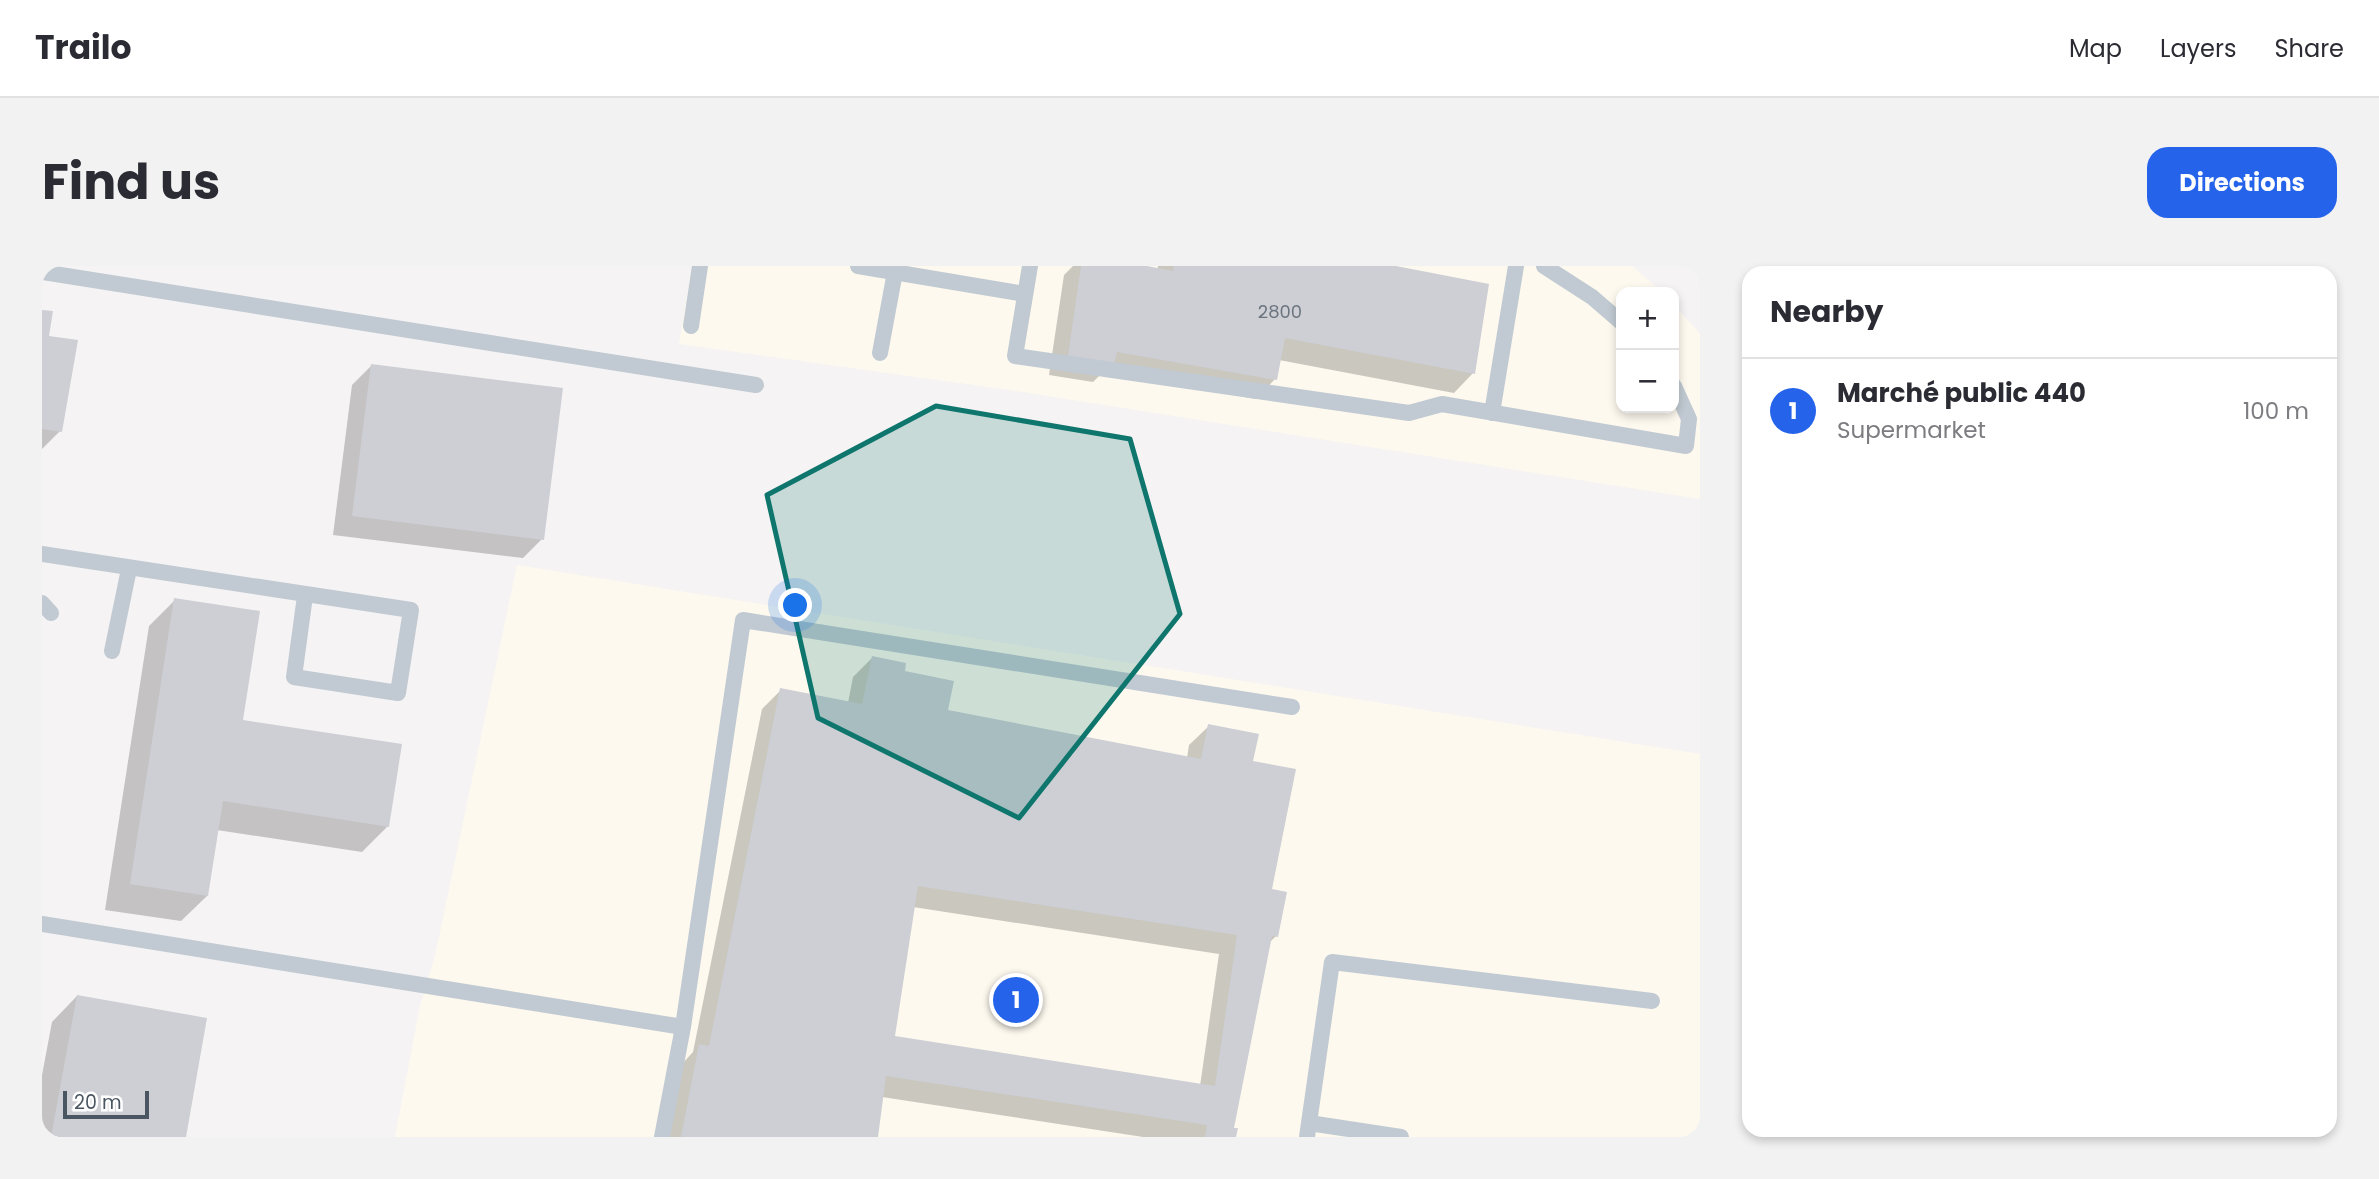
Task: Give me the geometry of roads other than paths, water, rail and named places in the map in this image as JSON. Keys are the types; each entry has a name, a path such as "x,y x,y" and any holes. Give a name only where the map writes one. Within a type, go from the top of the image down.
{"lane":[{"path":"691,326 700,266"},
{"path":"858,266 1025,294"},
{"path":"1030,266 1016,356 1409,413 1442,404 1686,446 1689,419 1679,397"},
{"path":"1492,413 1516,266"},
{"path":"1544,266 1592,296 1616,318"},
{"path":"42,272 756,385"},
{"path":"880,353 895,272"},
{"path":"43,557 411,610 398,693 294,677 305,596"},
{"path":"112,651 129,569"},
{"path":"662,1137 683,1027 743,620 1292,706"},
{"path":"42,924 683,1027"},
{"path":"1401,1137 1308,1130 1332,961 1652,1001"}],"place":[{"name":"Marché public 440","path":"1016,1000"}]}
